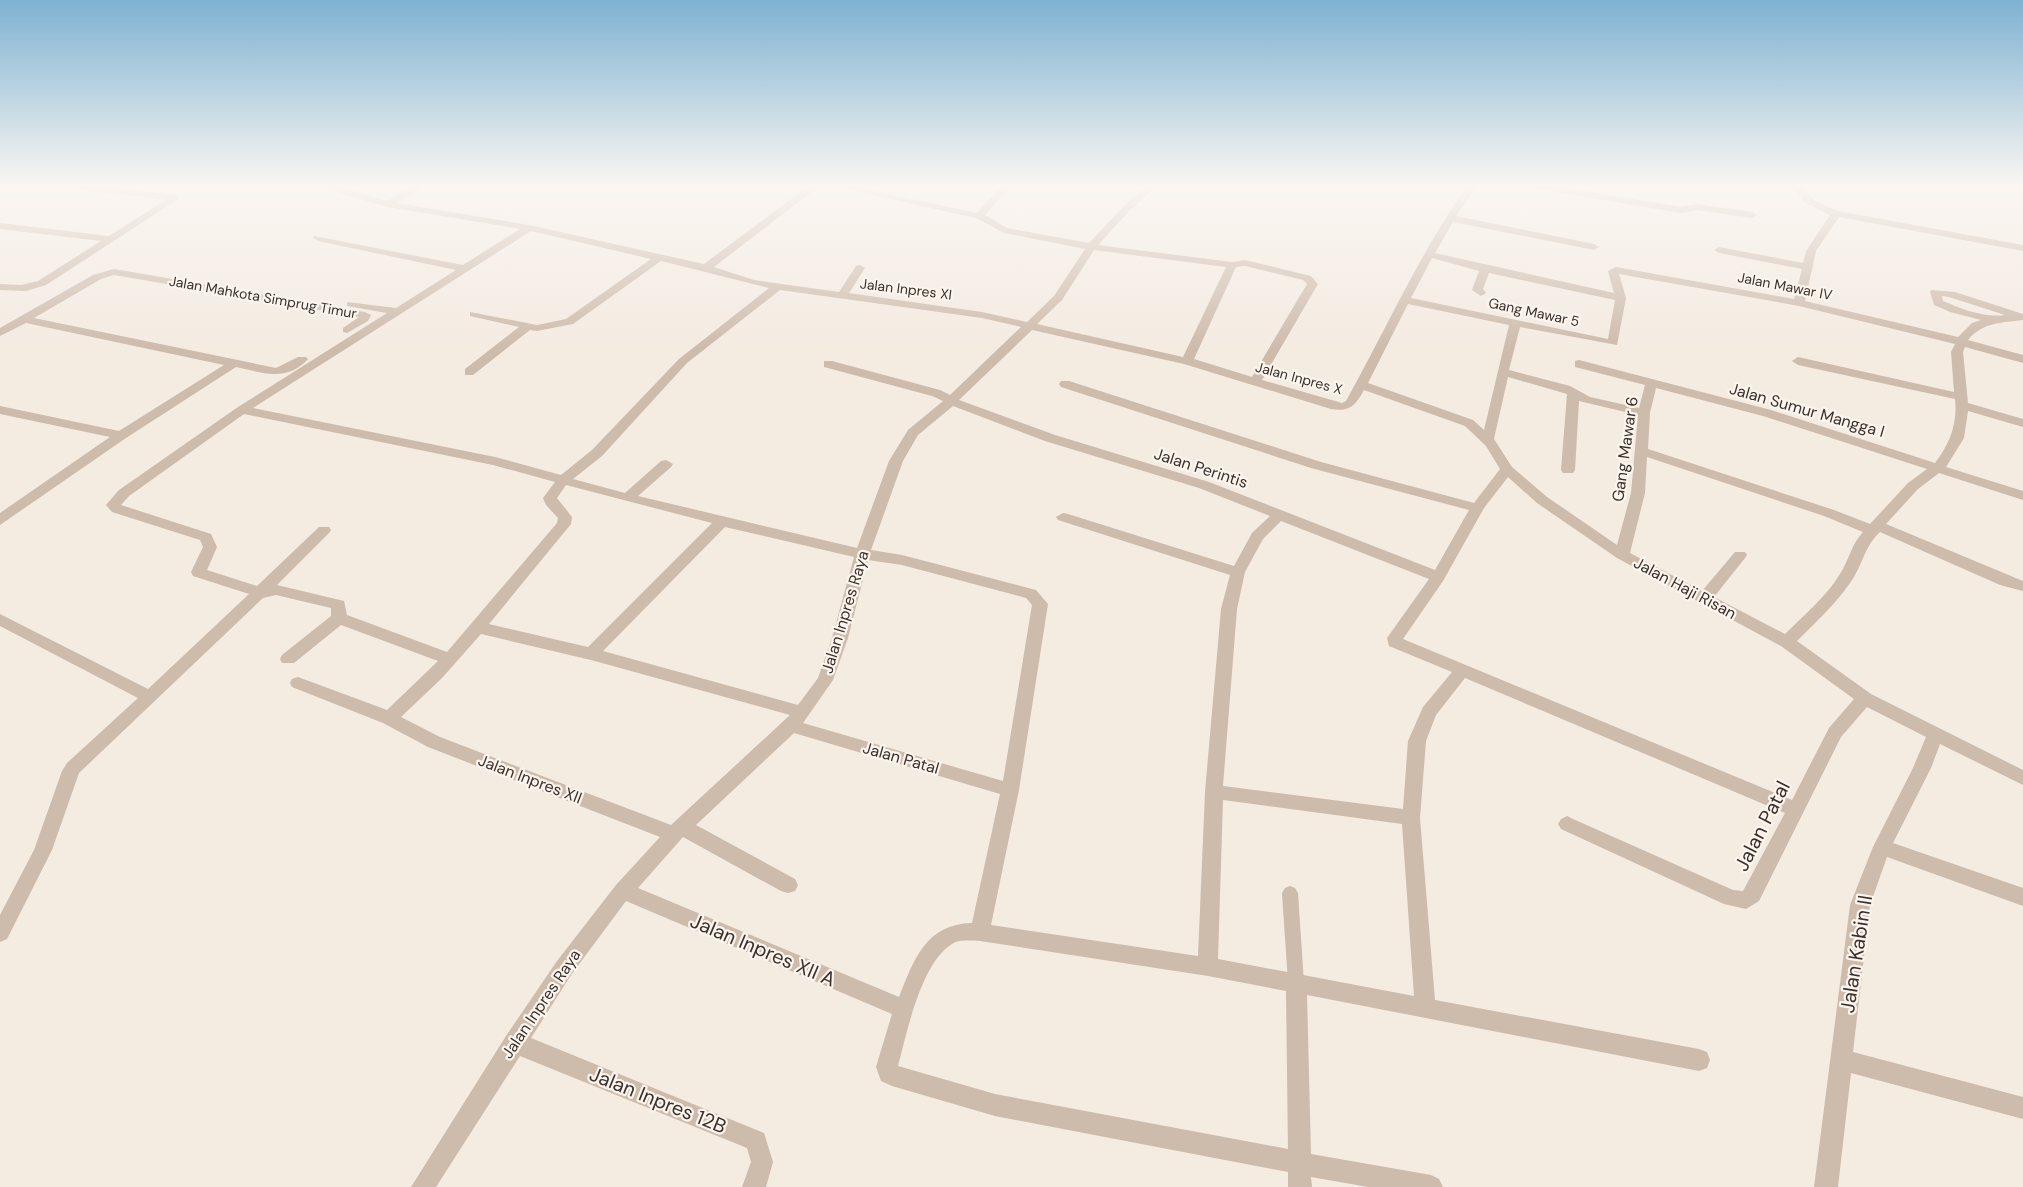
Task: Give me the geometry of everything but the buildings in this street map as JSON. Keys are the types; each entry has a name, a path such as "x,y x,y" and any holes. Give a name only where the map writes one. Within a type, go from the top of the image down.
{"street":[{"path":"0,287 31,288 112,239"},
{"path":"325,239 463,268"},
{"path":"339,618 339,605 276,590 262,593 198,572 210,547 206,537 117,509 113,505 124,493 242,410 510,239"},
{"name":"Jalan Inpres XI","path":"576,239 706,268 753,283 944,308 1030,326"},
{"path":"706,268 744,239"},
{"path":"1049,239 1120,252 1223,262 1231,265 1245,263 1307,278 1313,284 1255,382"},
{"name":"Jalan Inpres Raya","path":"423,1187 564,968 623,891 678,831 796,719 825,680 840,638 862,555 896,461 913,433 951,401 1058,298 1099,239"},
{"name":"Jalan Inpres X","path":"1030,326 1187,361 1344,407 1351,403 1362,385 1437,239"},
{"path":"1556,239 1594,247"},
{"path":"1799,303 1807,267 1818,239"},
{"path":"1976,239 2023,248"},
{"path":"1719,250 1807,267"},
{"path":"1428,254 1485,269 1621,298"},
{"path":"474,314 527,327 553,327 569,322 657,259"},
{"path":"120,265 395,311"},
{"path":"1187,361 1216,296 1231,270 1231,265"},
{"path":"842,296 860,268"},
{"path":"1481,293 1477,290 1485,269"},
{"name":"Jalan Mawar IV","path":"1621,298 1612,276 1616,270 1799,303 1933,334 2023,359"},
{"name":"Jalan Mahkota Simprug Timur","path":"0,333 24,319 97,278 114,272 364,315 364,319 285,370 276,372 24,319"},
{"path":"389,718 418,694 450,659 564,524 565,517 550,498 562,481 597,453 683,362 777,287"},
{"path":"1993,320 1954,310 1938,303 1935,292 1951,294 2021,317"},
{"name":"Gang Mawar 5","path":"1404,300 1612,343 1621,298"},
{"path":"1787,642 1833,595 1848,574 1861,543 1913,486 1939,467 1958,438 1962,401 1957,369 1960,343 1976,325 1993,320 2021,317"},
{"path":"1487,440 1515,324"},
{"path":"469,372 527,327"},
{"path":"1798,361 1962,401 2023,423"},
{"path":"0,520 6,510 235,363"},
{"name":"Jalan Perintis","path":"828,364 936,393 951,401 1050,438 1204,485 1438,577"},
{"name":"Jalan Sumur Mangga I","path":"1579,364 1776,416 2023,496"},
{"path":"1503,372 1566,389 1587,400 1644,412"},
{"name":"Gang Mawar 6","path":"1622,555 1638,493 1644,412 1651,383"},
{"path":"1065,384 1316,465 1476,508"},
{"name":"Jalan Haji Risan","path":"1362,385 1469,423 1487,440 1507,470 1542,500 1622,555 1787,642 1865,699 2023,778"},
{"path":"1568,470 1574,394"},
{"path":"0,410 121,435"},
{"path":"242,410 365,433 484,459 722,523 862,555 902,560 1031,594 1040,604 1010,790 980,932"},
{"path":"1642,452 1876,529 2023,586"},
{"path":"628,498 666,464"},
{"path":"1507,470 1492,484 1476,508 1438,577 1395,638 1395,642 1796,810"},
{"path":"1208,967 1214,792 1225,631 1238,572 1257,536 1280,514"},
{"path":"1063,517 1238,572"},
{"path":"591,654 722,523"},
{"path":"0,933 22,896 49,837 64,783 72,768 262,593 324,530"},
{"path":"1704,598 1740,555"},
{"path":"0,618 149,697"},
{"path":"339,618 450,659"},
{"path":"288,660 339,618"},
{"name":"Jalan Patal","path":"477,627 591,654 1010,790"},
{"path":"1425,1008 1411,818 1417,741 1429,712 1462,671"},
{"name":"Jalan Inpres XII","path":"298,683 389,718 434,742 678,831 788,885"},
{"name":"Jalan Patal","path":"1567,824 1731,898 1746,900 1752,895 1835,733 1865,699"},
{"name":"Jalan Kabin II","path":"1827,1187 1840,1059 1860,905 1882,847 1922,768 1935,735"},
{"path":"1214,792 1411,818"},
{"path":"1882,847 2023,897"},
{"name":"Jalan Inpres XII A","path":"623,891 904,1009"},
{"path":"1431,1187 1006,1107 900,1078 889,1073 887,1067 904,1009 932,949 949,934 980,932 1208,967 1699,1060"},
{"path":"1296,983 1300,1187"},
{"name":"Jalan Inpres 12B","path":"514,1043 756,1141 762,1162 754,1187"},
{"path":"1840,1059 2023,1108"}],"lane":[{"path":"1290,893 1296,983"}]}
